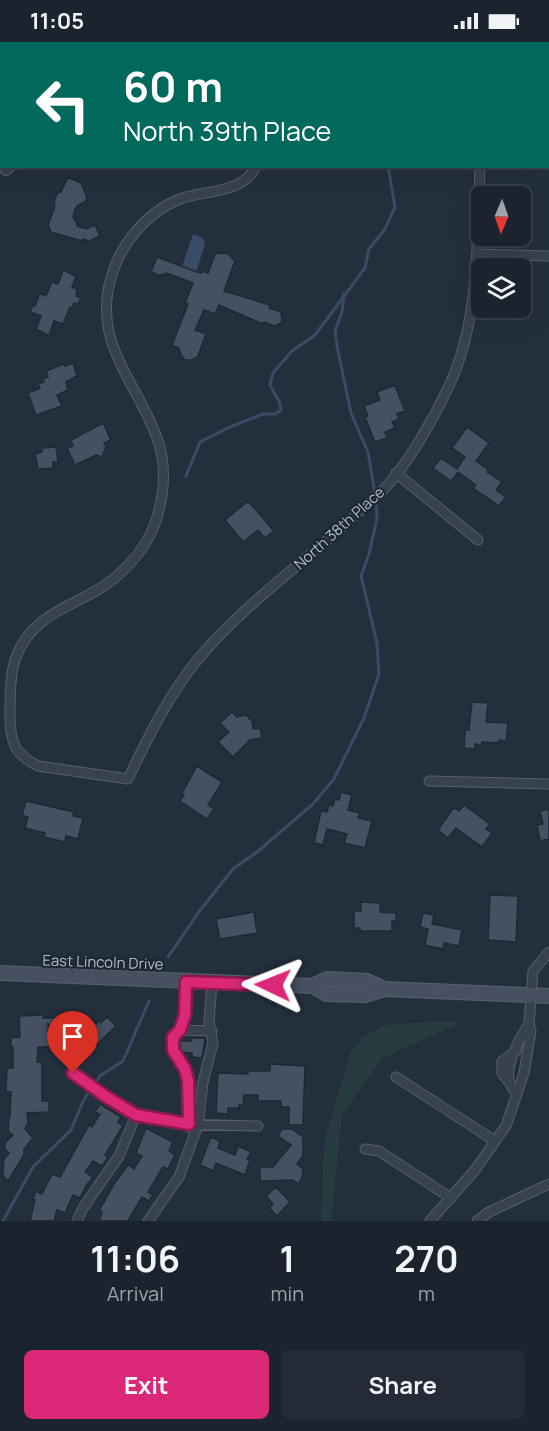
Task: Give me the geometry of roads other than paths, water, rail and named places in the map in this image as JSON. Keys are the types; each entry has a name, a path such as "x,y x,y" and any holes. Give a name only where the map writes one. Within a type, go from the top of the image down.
{"main road":[{"name":"East Lincoln Drive","path":"0,973 313,986 327,979 367,981 384,989 549,996"}],"street":[{"name":"North 38th Place","path":"254,168 244,182 180,199 149,218 121,252 111,277 105,314 108,333 116,356 158,440 163,474 160,505 151,532 133,560 108,583 50,615 23,642 15,659 11,687 10,733 16,750 24,759 38,766 128,779 149,735 199,658 264,594 384,489 396,473 450,385 466,334 477,254 480,168"},
{"path":"477,254 549,256"},
{"path":"396,473 478,540"},
{"path":"429,781 549,784"},
{"path":"431,1221 475,1170 508,1121 524,1073 531,1031 533,971 549,952"},
{"path":"186,982 185,1015 180,1030 173,1037 173,1050 185,1069 194,1125"},
{"path":"148,1221 179,1176 191,1147 213,1043 209,1022 212,983"},
{"path":"516,1093 502,1073 502,1061 507,1055 516,1051 530,1018"},
{"path":"180,1030 212,1031"},
{"path":"73,1073 136,1115 194,1125 258,1126"},
{"path":"396,1077 495,1141"},
{"path":"77,1221 83,1208 119,1156 136,1115"},
{"path":"365,1149 379,1151 451,1198"},
{"path":"477,1221 509,1202 549,1184"}],"water":[{"path":"193,234 203,238 205,244 196,272 180,266 183,264"}],"waterway":[{"path":"186,476 200,442 230,427 263,414 275,414 281,410 270,385 273,373 292,351 315,335 365,268 369,249 385,229 395,207 388,168"},
{"path":"344,294 342,312 335,331 337,346 351,413 368,452 375,493"},
{"path":"168,957 201,909 233,869 257,852 313,804 334,779 364,718 379,674 377,643 361,576 377,519 376,499"},
{"path":"3,1221 33,1167 71,1130 84,1099 100,1076 123,1061 149,1001"}]}
